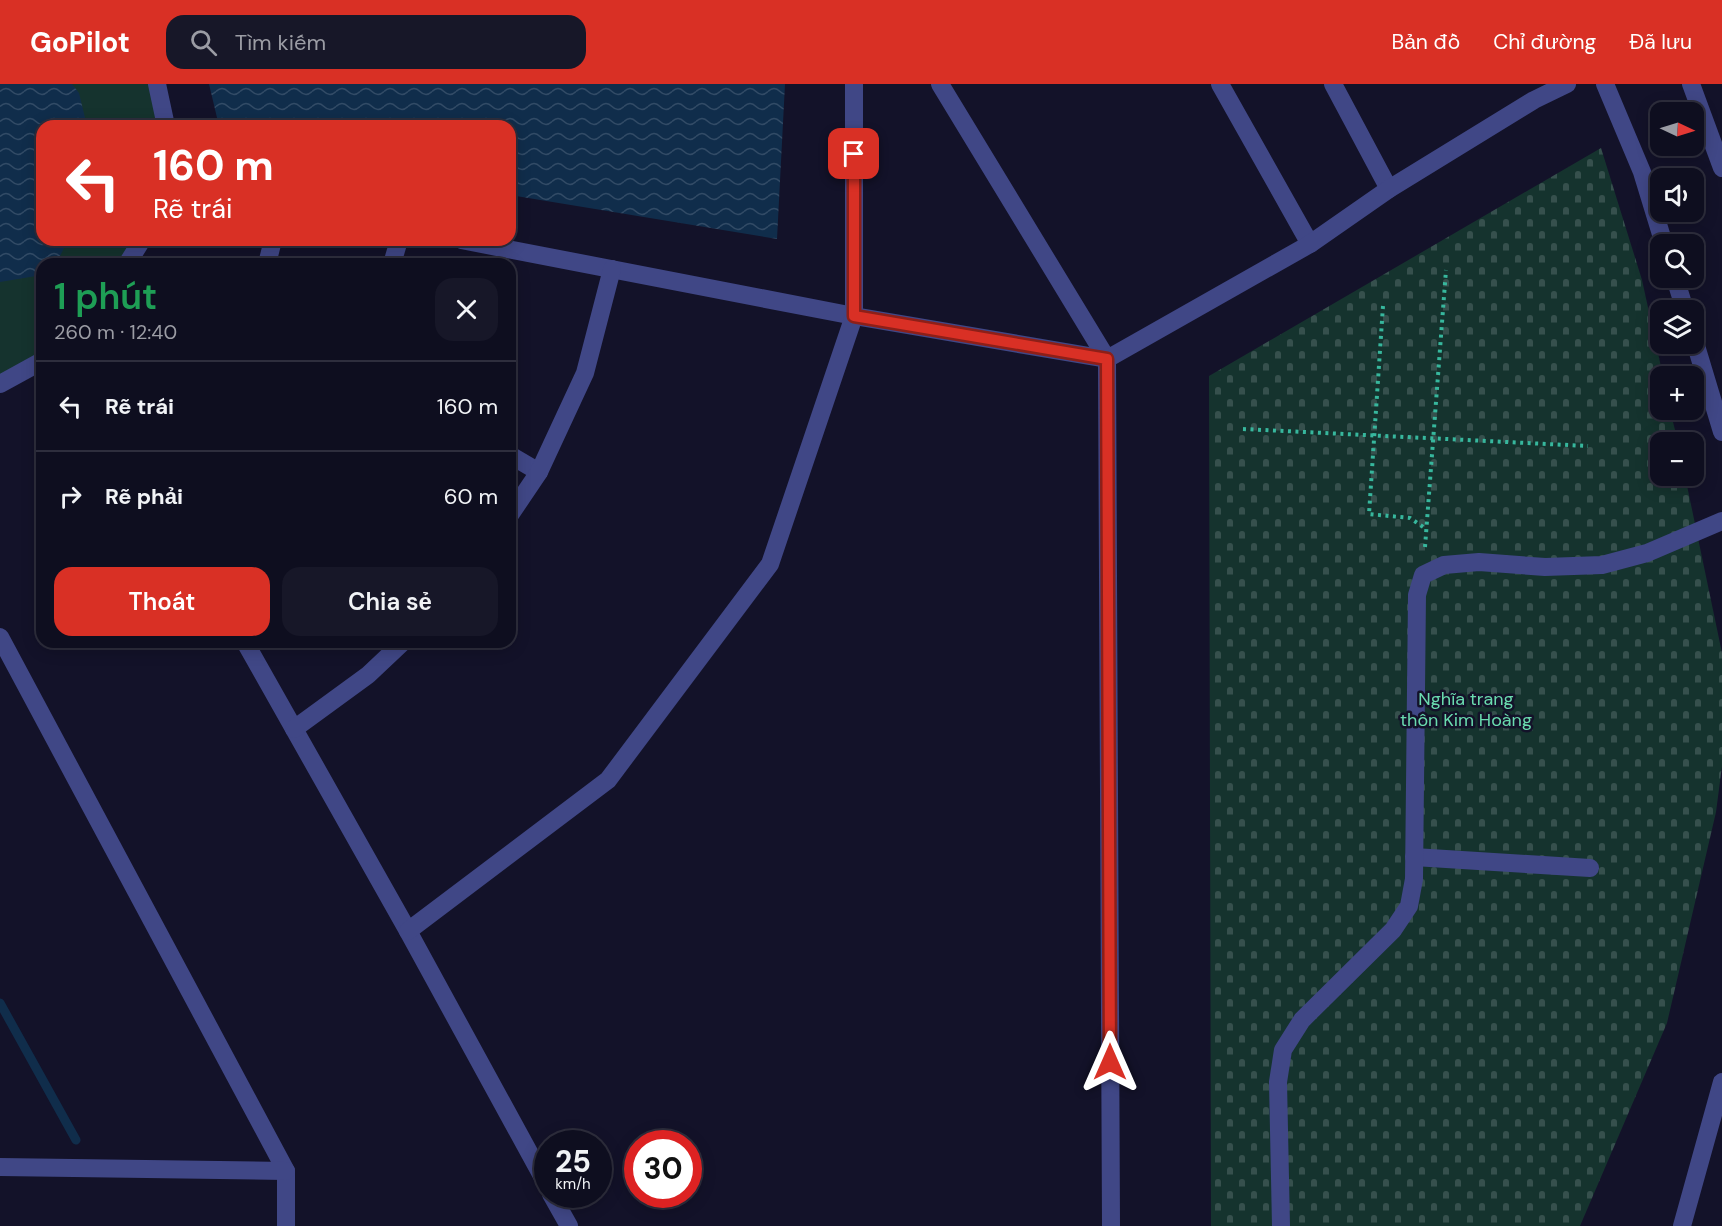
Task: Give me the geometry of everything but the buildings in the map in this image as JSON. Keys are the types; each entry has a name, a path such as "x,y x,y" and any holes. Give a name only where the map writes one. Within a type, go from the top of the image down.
{"street":[{"path":"157,84 165,120"},
{"path":"408,931 608,780 770,564 854,316 854,84"},
{"path":"940,84 1107,359 1111,1226"},
{"path":"1220,84 1310,244"},
{"path":"1333,84 1389,189"},
{"path":"492,246 854,316 1107,359 1310,244 1389,189 1534,100 1567,84"},
{"path":"1605,84 1642,172 1661,234"},
{"path":"1691,84 1718,145 1722,168"},
{"path":"516,506 539,472 585,373 612,269"},
{"path":"1699,354 1722,432"},
{"path":"0,384 36,364"},
{"path":"516,459 539,472"},
{"path":"1281,1226 1278,1082 1283,1050 1302,1020 1393,930 1409,906 1414,879 1417,595 1423,575 1444,565 1479,562 1545,567 1602,565 1647,553 1722,521"},
{"path":"0,637 286,1171 286,1226"},
{"path":"248,648 408,931 534,1161"},
{"path":"294,729 368,675 397,648"},
{"path":"1414,857 1590,868"},
{"path":"1682,1226 1722,1082"},
{"path":"0,1167 286,1171"},
{"path":"559,1208 569,1226"}],"path":[{"path":"1423,575 1446,270"},
{"path":"1383,306 1369,514 1410,518 1426,529"},
{"path":"1243,429 1588,446"}],"green space":[{"path":"0,84 157,84 165,120 36,120 36,246 138,246 131,258 36,258 36,364 0,383"},
{"name":"Nghĩa trang thôn Kim Hoàng","path":"1601,148 1642,280 1650,317 1650,354 1658,354 1661,366 1650,366 1650,420 1672,420 1676,432 1650,432 1650,486 1687,486 1722,653 1722,766 1716,812 1667,1023 1580,1226 1211,1226 1209,376"}],"water":[{"path":"0,84 72,84 79,93 86,120 36,120 36,246 65,246 59,258 36,258 36,276 0,282"},
{"path":"209,84 785,84 777,239 516,196 516,120 218,120"}],"waterway":[{"path":"0,1003 76,1140"}],"route":[{"path":"854,154 854,316 1107,359 1110,1062"}]}
